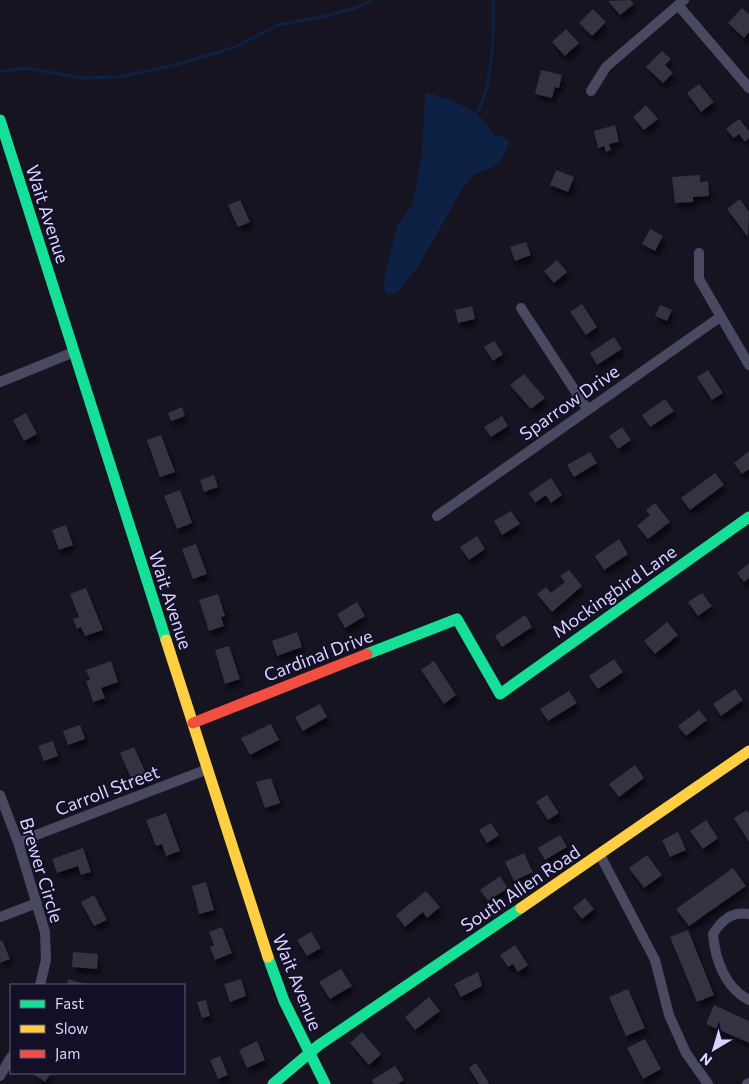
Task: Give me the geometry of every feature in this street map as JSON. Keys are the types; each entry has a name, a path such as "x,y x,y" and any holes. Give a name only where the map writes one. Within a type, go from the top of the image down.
{"street":[{"path":"591,91 606,67 681,3 749,88"},
{"name":"Wait Avenue","path":"0,120 259,933 284,1001 325,1084"},
{"path":"699,253 700,279 749,365"},
{"path":"521,308 587,409"},
{"name":"Sparrow Drive","path":"437,516 720,316"},
{"path":"0,382 74,352"},
{"name":"Mockingbird Lane","path":"457,619 500,694 749,517"},
{"name":"Cardinal Drive","path":"192,723 457,619"},
{"name":"South Allen Road","path":"273,1084 309,1054 749,751"},
{"name":"Carroll Street","path":"18,842 208,769"},
{"name":"Brewer Circle","path":"0,795 18,842 45,932 46,960 40,984"},
{"path":"600,855 655,960 669,1015 686,1053 708,1084"},
{"path":"0,917 37,903"},
{"path":"749,914 740,912 728,917 713,934 714,947 724,975 740,996 749,1000"},
{"path":"0,1076 10,1059"}],"water":[{"path":"427,92 474,112 494,135 502,136 510,142 501,161 491,168 473,175 460,192 419,266 397,293 389,295 385,291 383,282 398,224 411,207 414,198 422,154 425,95"}],"building":[{"path":"630,0 634,4 620,15 608,1"},
{"path":"742,8 749,14 749,32 744,38 728,23"},
{"path":"593,9 606,22 592,36 579,23"},
{"path":"566,29 579,43 565,56 552,42"},
{"path":"662,51 671,59 665,65 673,73 663,83 646,67"},
{"path":"541,70 562,75 559,88 555,87 552,98 535,94"},
{"path":"699,84 714,102 701,112 687,93"},
{"path":"646,105 658,119 644,130 633,117"},
{"path":"739,119 749,131 749,138 745,142 739,134 734,138 726,129"},
{"path":"615,125 619,142 609,144 611,150 606,152 604,146 598,148 594,131"},
{"path":"556,170 574,177 568,192 550,185"},
{"path":"700,175 700,182 708,181 709,196 693,197 693,202 675,203 672,177"},
{"path":"740,199 749,212 748,237 727,209"},
{"path":"240,200 250,222 238,227 228,205"},
{"path":"650,229 663,236 655,251 642,244"},
{"path":"526,242 531,255 515,261 510,247"},
{"path":"557,260 567,272 554,283 544,271"},
{"path":"582,304 597,327 586,335 570,312"},
{"path":"660,305 672,310 667,321 655,316"},
{"path":"472,306 475,319 458,323 455,310"},
{"path":"614,337 622,349 597,365 590,353"},
{"path":"494,341 503,354 493,361 484,347"},
{"path":"708,370 723,393 712,400 697,377"},
{"path":"524,374 545,398 531,409 510,385"},
{"path":"665,399 674,411 650,427 642,415"},
{"path":"182,407 185,416 171,421 168,413"},
{"path":"26,413 37,434 24,441 13,420"},
{"path":"502,416 508,426 491,437 484,427"},
{"path":"622,427 631,440 618,449 609,436"},
{"path":"161,435 175,472 160,477 147,440"},
{"path":"749,451 749,469 742,474 734,463"},
{"path":"590,452 597,463 574,477 567,465"},
{"path":"715,473 724,485 690,510 681,498"},
{"path":"214,475 218,487 204,492 200,480"},
{"path":"551,478 562,495 551,503 546,495 535,503 529,493"},
{"path":"180,490 192,523 177,529 164,496"},
{"path":"655,503 670,522 648,539 637,526 650,515 646,510"},
{"path":"511,511 520,524 502,535 494,521"},
{"path":"66,525 73,545 59,550 52,530"},
{"path":"477,536 485,549 469,560 460,547"},
{"path":"619,539 628,554 604,570 595,556"},
{"path":"196,544 207,574 193,579 182,549"},
{"path":"749,563 749,578 744,582 737,573"},
{"path":"569,570 582,586 552,612 537,594 546,587 551,593 565,582 560,576"},
{"path":"86,588 103,630 85,636 81,627 77,629 73,619 79,617 70,594"},
{"path":"702,593 712,606 698,616 688,602"},
{"path":"218,594 225,616 221,617 224,626 209,631 199,600"},
{"path":"357,602 365,616 345,628 337,614"},
{"path":"525,615 532,627 502,647 495,636"},
{"path":"667,622 678,635 655,654 644,641"},
{"path":"297,632 302,647 277,656 272,641"},
{"path":"229,646 240,679 225,684 215,650"},
{"path":"614,659 623,672 598,689 589,676"},
{"path":"111,661 118,682 101,688 105,698 93,702 86,681 90,680 86,670"},
{"path":"434,661 456,695 444,704 421,670"},
{"path":"735,689 743,700 721,716 713,704"},
{"path":"569,691 577,703 548,721 540,709"},
{"path":"320,704 327,717 303,731 295,717"},
{"path":"699,710 707,720 686,736 678,726"},
{"path":"271,724 279,740 250,755 241,738"},
{"path":"80,725 85,739 68,745 63,731"},
{"path":"53,741 58,756 44,761 38,746"},
{"path":"134,747 148,778 134,785 120,753"},
{"path":"635,765 644,778 619,797 609,784"},
{"path":"271,778 280,803 265,808 256,782"},
{"path":"547,795 559,813 548,820 536,802"},
{"path":"747,810 749,813 749,842 734,818"},
{"path":"166,813 180,851 166,856 162,844 156,846 146,820"},
{"path":"706,820 718,838 703,849 690,831"},
{"path":"491,823 499,835 487,843 479,830"},
{"path":"678,832 686,850 670,857 662,840"},
{"path":"560,835 567,847 545,860 538,848"},
{"path":"83,848 91,872 81,875 78,866 57,873 52,859"},
{"path":"524,853 533,872 514,881 505,862"},
{"path":"647,855 662,875 644,888 629,868"},
{"path":"733,868 746,886 689,926 676,909"},
{"path":"500,876 508,888 488,901 480,890"},
{"path":"206,882 214,910 199,914 192,886"},
{"path":"426,891 440,907 427,918 423,912 405,927 396,915"},
{"path":"94,895 107,920 94,926 81,902"},
{"path":"585,898 594,909 582,919 573,908"},
{"path":"222,927 232,953 215,960 210,947 214,945 209,932"},
{"path":"688,930 714,995 697,1002 670,937"},
{"path":"311,932 321,948 307,956 297,940"},
{"path":"2,940 10,959 0,963 0,941"},
{"path":"515,945 528,965 518,972 513,964 508,967 500,955"},
{"path":"73,952 98,954 97,969 72,967"},
{"path":"341,969 352,986 330,999 319,982"},
{"path":"478,972 482,986 461,997 454,984"},
{"path":"68,979 84,984 67,984"},
{"path":"241,979 246,996 230,1002 224,984"},
{"path":"628,989 645,1028 626,1036 609,997"},
{"path":"429,997 440,1011 415,1030 405,1017"},
{"path":"206,1000 210,1016 202,1018 197,1002"},
{"path":"714,1005 749,1021 749,1043 706,1024"},
{"path":"362,1032 381,1054 369,1065 350,1043"},
{"path":"645,1039 661,1069 643,1079 627,1048"},
{"path":"257,1041 265,1060 247,1068 239,1050"},
{"path":"220,1056 228,1075 218,1079 210,1060"},
{"path":"476,1063 488,1084 479,1084 469,1068"},
{"path":"395,1066 404,1080 398,1084 374,1084 372,1080"},
{"path":"33,1074 50,1074 45,1082"}],"waterway":[{"path":"0,71 26,68 82,78 120,77 175,65 235,47 278,25 356,8 371,0"},
{"path":"475,116 486,91 489,76 493,0"}],"traffic: fast":[{"path":"0,120 166,640"},
{"path":"367,654 457,619 500,694 749,517"},
{"path":"273,1084 319,1045 521,908"},
{"path":"268,957 284,1001 325,1084"}],"traffic: slow":[{"path":"166,640 268,957"},
{"path":"521,908 749,751"}],"traffic: jam":[{"path":"193,723 367,654"}]}
